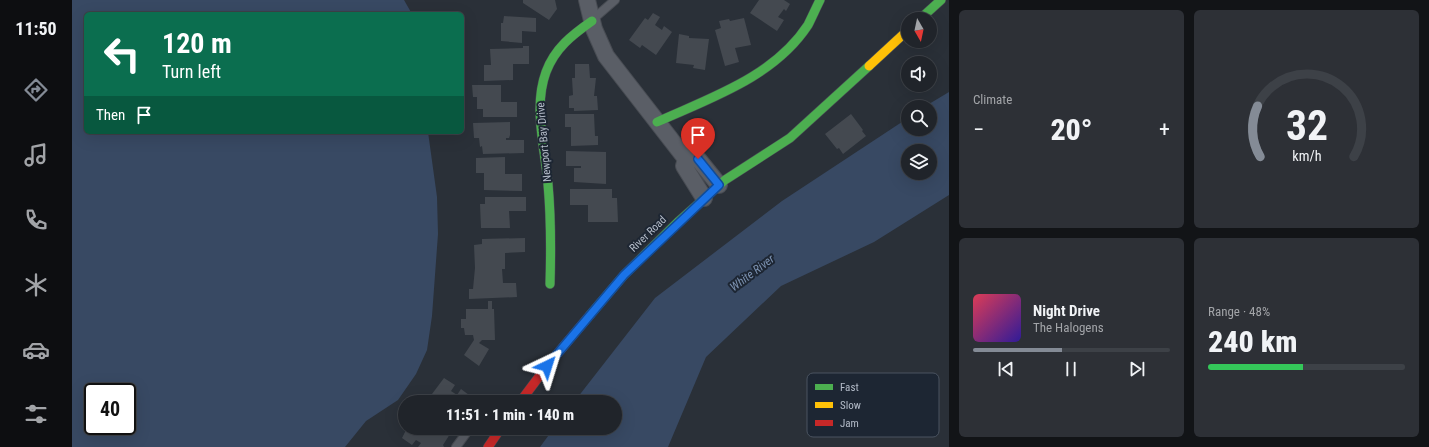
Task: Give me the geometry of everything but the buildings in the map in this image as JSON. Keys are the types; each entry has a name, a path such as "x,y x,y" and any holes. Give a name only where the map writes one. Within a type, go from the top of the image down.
{"street":[{"path":"587,0 599,42 606,56 686,159"},
{"path":"657,122 736,86 763,71 795,43 811,20 820,0"},
{"path":"928,12 941,0"},
{"name":"Newport Bay Drive","path":"550,284 549,195 540,110 542,86 548,66 561,45 572,34 592,21"},
{"name":"River Road","path":"525,395 547,366 624,275 704,198 719,185 790,138 901,36"},
{"path":"686,159 698,159 719,185"},
{"path":"686,159 684,166 704,198"},
{"path":"488,447 496,435"}],"lane":[{"path":"592,21 614,0"},
{"path":"456,447 465,435"}],"water":[{"path":"72,0 404,0 411,12 84,12 84,134 428,134 437,197 438,234 432,316 427,350 416,374 401,395 398,395 398,400 366,421 345,447 72,447"},
{"name":"White River","path":"949,92 949,195 874,242 781,286 706,357 668,447 540,447 549,435 622,435 622,395 579,395 655,298 782,201 901,123 901,136 937,136 937,100 936,100"}],"traffic: fast":[{"path":"657,122 740,84 778,59 794,43 808,25 820,0"},
{"path":"928,12 941,0"},
{"path":"550,284 550,209 540,113 542,85 550,63 559,49 571,37 592,21"},
{"path":"590,315 624,275 679,221 725,180 790,138 869,66"}],"traffic: slow":[{"path":"869,66 901,36"}],"traffic: jam":[{"path":"525,395 547,366 590,315"},
{"path":"488,447 496,435"}],"route":[{"path":"547,366 624,275 679,221 719,185 698,159"}]}
